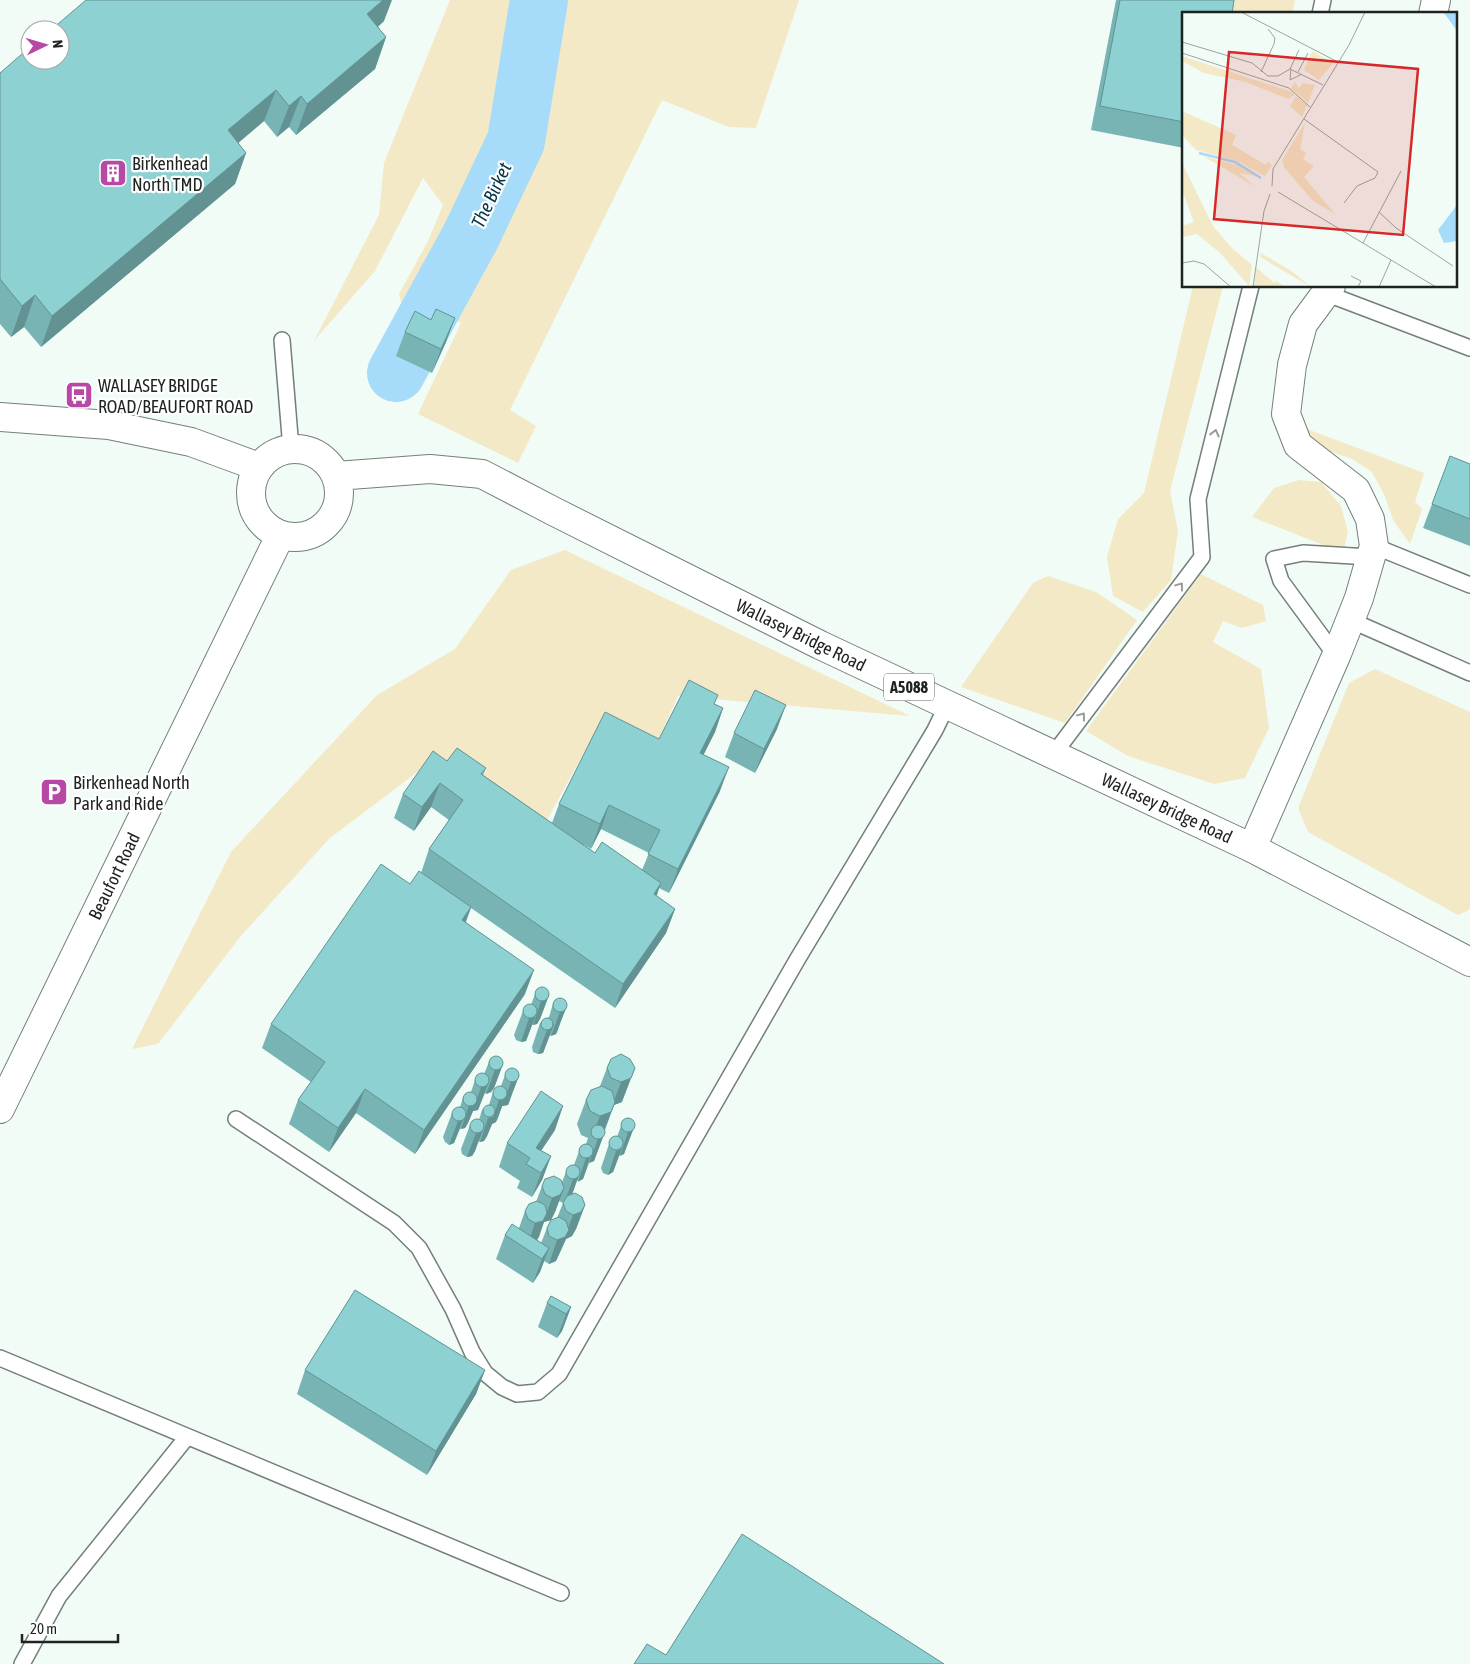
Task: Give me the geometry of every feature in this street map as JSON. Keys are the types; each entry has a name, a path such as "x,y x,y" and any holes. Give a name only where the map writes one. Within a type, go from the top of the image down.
{"main road":[{"path":"1252,848 1336,656 1359,598 1372,552 1370,519 1356,490 1298,445 1286,414 1292,365 1303,324 1328,290"},
{"path":"0,417 109,424 191,442 259,467"},
{"path":"291,449 310,451 324,459 336,476 340,491 338,506 328,524 316,533 301,538 280,536 267,529 256,516 251,501 250,488 259,467 276,452 291,449"},
{"name":"Wallasey Bridge Road","path":"336,476 430,469 482,474 820,645 1252,848 1468,954"},
{"name":"Beaufort Road","path":"0,1108 280,536"}],"lane":[{"path":"1053,755 1202,557 1198,498 1250,288"},
{"path":"1328,290 1470,348"},
{"path":"282,340 291,449"},
{"path":"1336,656 1281,581 1274,559 1303,553 1372,552 1470,585"},
{"path":"1350,620 1470,672"},
{"path":"236,1119 394,1223 419,1248 453,1309 472,1352 485,1373 502,1387 517,1394 538,1392 559,1374 796,960 935,730 947,705"},
{"path":"0,1358 561,1593"},
{"path":"22,1664 59,1596 187,1437"}],"shaded area":[{"path":"450,0 519,0 515,37 502,103 487,161 406,323 399,294 428,241 443,205 423,178 375,271 314,341 379,215 384,163"},
{"path":"554,0 799,0 756,128 729,127 662,100 510,410 536,426 518,463 418,414 461,323 445,316 523,167 532,136"},
{"path":"1230,0 1295,0 1292,12 1228,12"},
{"path":"1193,288 1222,288 1170,491 1178,531 1171,580 1143,612 1113,596 1107,557 1118,519 1144,493"},
{"path":"1307,429 1424,473 1415,502 1422,509 1410,544 1393,520 1384,494 1371,471 1350,458 1315,447"},
{"path":"1299,480 1321,482 1341,506 1348,532 1343,553 1252,517 1274,488"},
{"path":"565,550 910,716 678,696 652,754 596,731 541,831 440,755 330,838 240,937 158,1044 132,1049 231,852 377,695 455,649 511,570"},
{"path":"1201,574 1263,605 1266,621 1242,628 1223,621 1213,642 1261,669 1269,728 1245,778 1214,784 1128,756 1086,731"},
{"path":"1048,576 1096,592 1137,620 1065,723 961,687 1033,583"},
{"path":"1375,669 1470,712 1470,907 1469,910 1458,915 1308,832 1298,808 1349,683"}],"building":[{"name":"Birkenhead North TMD","path":"86,0 383,0 367,14 386,37 307,104 301,96 289,106 276,90 228,130 246,153 52,316 35,295 22,306 0,279 0,73 20,56 20,70 70,70 70,20 63,20"},
{"path":"1120,0 1234,0 1232,12 1182,12 1182,122 1100,106"},
{"path":"436,309 455,318 441,349 405,332 415,311 431,320"},
{"path":"1450,456 1470,464 1470,519 1432,504"},
{"path":"689,680 718,695 714,704 723,708 700,753 729,767 678,869 648,854 660,830 609,805 600,824 559,804 605,712 659,739"},
{"path":"755,690 786,705 764,749 734,733"},
{"path":"457,748 486,768 481,774 595,853 602,842 661,883 654,894 675,909 623,984 429,849 463,800 440,783 422,807 403,794 433,751 447,761"},
{"path":"381,864 410,884 419,871 471,907 462,920 534,970 424,1130 365,1089 338,1128 298,1100 325,1062 271,1024"},
{"path":"542,987 547,989 549,994 547,999 542,1001 537,999 535,994 537,989"},
{"path":"560,998 565,1000 567,1005 565,1010 560,1012 555,1010 553,1005 555,1000"},
{"path":"530,1004 535,1006 537,1011 535,1016 530,1018 525,1016 523,1011 525,1006"},
{"path":"549,1018 552,1019 552,1029 545,1030 542,1029 541,1022 542,1019"},
{"path":"621,1054 630,1059 635,1068 631,1078 621,1082 611,1078 607,1068 611,1059"},
{"path":"496,1056 501,1058 503,1063 501,1068 496,1070 491,1068 489,1063 491,1058"},
{"path":"512,1068 517,1070 519,1075 517,1080 512,1082 507,1080 505,1075 507,1070"},
{"path":"482,1073 487,1075 489,1080 487,1085 482,1087 477,1085 475,1080 477,1075"},
{"path":"500,1086 505,1088 507,1093 505,1098 500,1100 495,1098 493,1093 495,1088"},
{"path":"602,1086 612,1091 615,1102 611,1112 600,1116 590,1111 586,1100 591,1090"},
{"path":"541,1091 563,1106 536,1148 551,1156 541,1173 526,1164 530,1158 507,1143"},
{"path":"470,1092 475,1094 477,1099 475,1104 470,1106 465,1104 463,1099 465,1094"},
{"path":"491,1105 494,1106 494,1116 487,1117 484,1116 483,1109 484,1106"},
{"path":"459,1107 464,1109 466,1114 464,1119 459,1121 454,1119 452,1114 454,1109"},
{"path":"628,1118 633,1120 635,1125 633,1130 628,1132 623,1130 621,1125 623,1120"},
{"path":"477,1119 482,1121 484,1126 482,1131 477,1133 472,1131 470,1126 472,1121"},
{"path":"598,1125 603,1127 605,1132 603,1137 598,1139 593,1137 591,1132 593,1127"},
{"path":"616,1136 621,1138 623,1143 621,1148 616,1150 611,1148 609,1143 611,1138"},
{"path":"586,1144 591,1146 593,1151 591,1156 586,1158 581,1156 579,1151 581,1146"},
{"path":"573,1165 578,1167 580,1172 578,1177 573,1179 568,1177 566,1172 568,1167"},
{"path":"554,1176 561,1180 564,1188 560,1195 552,1198 545,1194 542,1186 545,1179"},
{"path":"575,1193 582,1197 585,1205 581,1212 573,1215 566,1211 563,1203 567,1196"},
{"path":"537,1201 545,1205 547,1213 543,1221 535,1223 528,1219 525,1211 529,1204"},
{"path":"559,1217 566,1221 569,1230 565,1237 557,1240 549,1236 547,1228 551,1220"},
{"path":"512,1224 549,1248 542,1259 505,1235"},
{"path":"355,1290 485,1370 436,1451 305,1370"},
{"path":"551,1296 571,1307 566,1314 547,1303"},
{"path":"742,1534 944,1664 634,1664 647,1644 666,1655"}],"waterway":[{"name":"The Birket","path":"396,373 471,236 516,141 539,0"}],"place":[{"name":"Birkenhead North TMD","path":"113,173"},
{"name":"WALLASEY BRIDGE ROAD/BEAUFORT ROAD","path":"79,395"},
{"name":"Birkenhead North Park and Ride","path":"54,792"}]}
